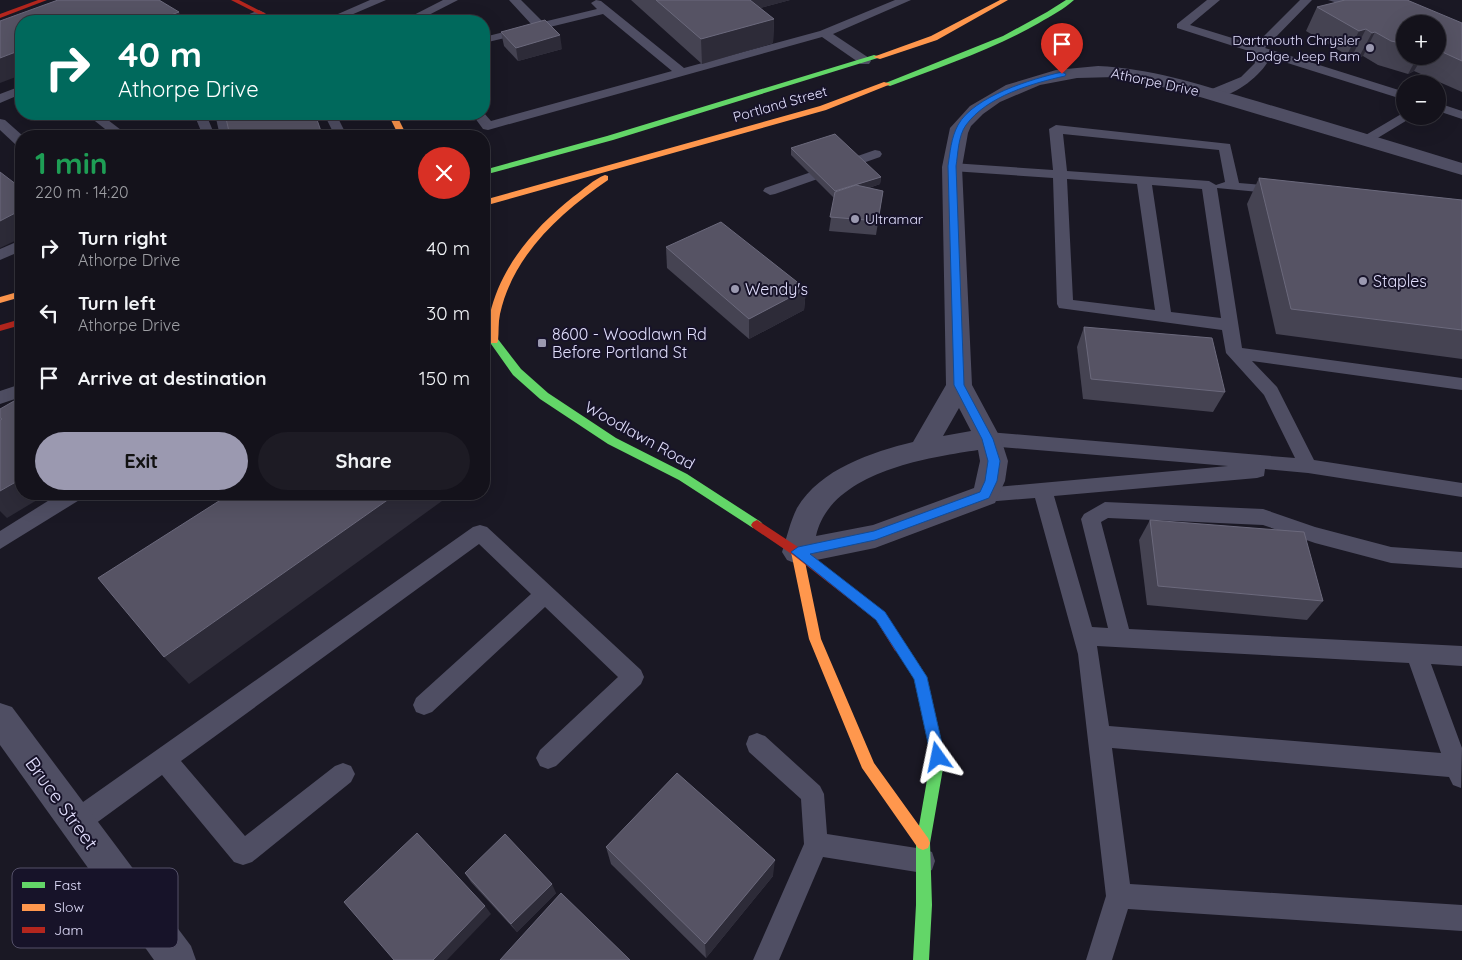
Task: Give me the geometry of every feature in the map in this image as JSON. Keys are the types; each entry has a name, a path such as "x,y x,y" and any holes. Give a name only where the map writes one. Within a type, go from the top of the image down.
{"main road":[{"path":"0,16 44,0"},
{"path":"234,0 264,15"},
{"name":"Portland Street","path":"490,171 610,138 865,61 934,38 1005,0"},
{"name":"Portland Street","path":"490,200 628,164 823,108 964,55 1043,20 1071,0"},
{"path":"490,334 502,294 520,259 566,206 590,187 628,164"},
{"path":"0,300 15,296"},
{"path":"0,328 15,324"},
{"name":"Woodlawn Road","path":"490,339 518,372 564,410 612,441 683,477 798,552 880,616 920,677 938,757 923,852 921,960"},
{"path":"798,552 815,639 869,768 923,852"}],"street":[{"name":"Athorpe Drive","path":"985,495 991,481 994,461 988,439 959,385 952,166 957,135 962,124 992,100 1038,80 1082,72 1116,72 1210,94 1462,169"},
{"path":"921,450 959,385"},
{"path":"985,495 875,536 798,552 808,514 832,488 874,466 921,450 988,439"},
{"name":"Bruce Street","path":"0,718 109,868"},
{"name":"Bruce Street","path":"168,948 177,960"}],"lane":[{"path":"347,0 363,7"},
{"path":"343,15 380,0"},
{"path":"421,15 452,0"},
{"path":"515,0 540,26"},
{"path":"595,0 682,73"},
{"path":"483,120 488,126 824,33 905,0"},
{"path":"1214,0 1182,26 1396,93"},
{"path":"1257,50 1306,0"},
{"path":"1334,0 1378,12"},
{"path":"490,38 605,10"},
{"path":"255,15 260,13"},
{"path":"824,33 865,61"},
{"path":"1210,94 1239,84 1255,74 1261,63 1257,50"},
{"path":"0,99 15,93"},
{"path":"1446,109 1462,114"},
{"path":"100,120 114,130"},
{"path":"0,123 15,137"},
{"path":"1366,140 1396,123"},
{"path":"1230,324 1065,304 1060,175 1056,130 1225,148 1233,187"},
{"path":"770,190 875,154"},
{"path":"952,166 1144,182 1290,191"},
{"path":"1144,182 1164,317"},
{"path":"1209,185 1234,354 1271,391 1308,466"},
{"path":"0,255 15,248"},
{"path":"1234,354 1462,384"},
{"path":"0,398 15,392"},
{"path":"988,439 1308,466 1460,495"},
{"path":"985,495 1308,466"},
{"path":"1042,489 1089,654 1119,896 1099,960"},
{"path":"0,541 65,500"},
{"path":"1121,638 1091,519 1105,510 1264,517 1315,535 1391,555 1462,560"},
{"path":"75,823 163,758 480,533 633,677 548,758"},
{"path":"424,705 545,594"},
{"path":"1084,636 1462,656"},
{"path":"1099,736 1460,772 1416,654"},
{"path":"757,744 812,794 816,844 766,960"},
{"path":"163,758 243,853 343,774"},
{"path":"816,844 923,852"},
{"path":"1119,896 1462,918"}],"building":[{"path":"58,0 159,0 179,12 171,15 17,15"},
{"path":"656,0 750,0 774,19 701,39"},
{"path":"1345,0 1407,0 1443,15 1396,15 1396,42 1366,29 1359,31 1317,7"},
{"path":"15,16 15,52 0,58 0,21"},
{"path":"1446,16 1462,23 1462,61 1446,54"},
{"path":"545,20 560,35 516,48 501,32"},
{"path":"226,120 317,120 321,130 229,130"},
{"path":"835,134 881,177 835,191 791,148"},
{"path":"0,172 15,183 15,213 0,221"},
{"name":"Staples","path":"1259,178 1462,200 1462,330 1291,309"},
{"path":"856,185 883,191 878,221 830,217 835,192"},
{"path":"721,222 806,289 749,319 666,247"},
{"path":"1084,327 1212,338 1225,392 1091,379"},
{"path":"15,400 15,482 0,491 0,420 2,419 0,418 0,409"},
{"path":"221,500 387,500 164,657 98,578"},
{"path":"1150,520 1304,532 1323,601 1158,586"},
{"path":"677,773 775,860 705,944 606,847"},
{"path":"417,833 485,906 433,960 394,960 344,902"},
{"path":"505,834 552,884 511,924 465,873"},
{"path":"561,893 630,960 500,960"}],"traffic: fast":[{"path":"887,84 958,58 1005,38 1050,14 1071,0"},
{"path":"490,171 610,138 877,57"},
{"path":"490,335 517,372 544,396 612,441 683,477 757,525"},
{"path":"900,647 920,677 938,757 923,843 924,905 921,960"}],"traffic: slow":[{"path":"877,57 934,38 1005,0"},
{"path":"490,201 823,108 887,84"},
{"path":"395,120 400,130"},
{"path":"493,341 494,317 501,293 523,254 553,219 587,190 605,178"},
{"path":"0,300 15,296"},
{"path":"797,552 815,639 869,768 923,843"}],"traffic: jam":[{"path":"0,16 44,0"},
{"path":"234,0 265,15"},
{"path":"0,328 15,324"},
{"path":"757,525 797,552 880,616 900,647"}],"place":[{"name":"Dartmouth Chrysler Dodge Jeep Ram","path":"1370,48"},
{"name":"Ultramar","path":"855,219"},
{"name":"Staples","path":"1363,281"},
{"name":"Wendy's","path":"735,289"},
{"name":"8600 - Woodlawn Rd Before Portland St","path":"542,343"}],"route":[{"path":"938,757 920,677 880,616 798,552 875,536 985,495 991,481 994,461 988,439 959,385 952,166 957,135 962,124 978,109 992,100 1038,80 1062,74"}]}
